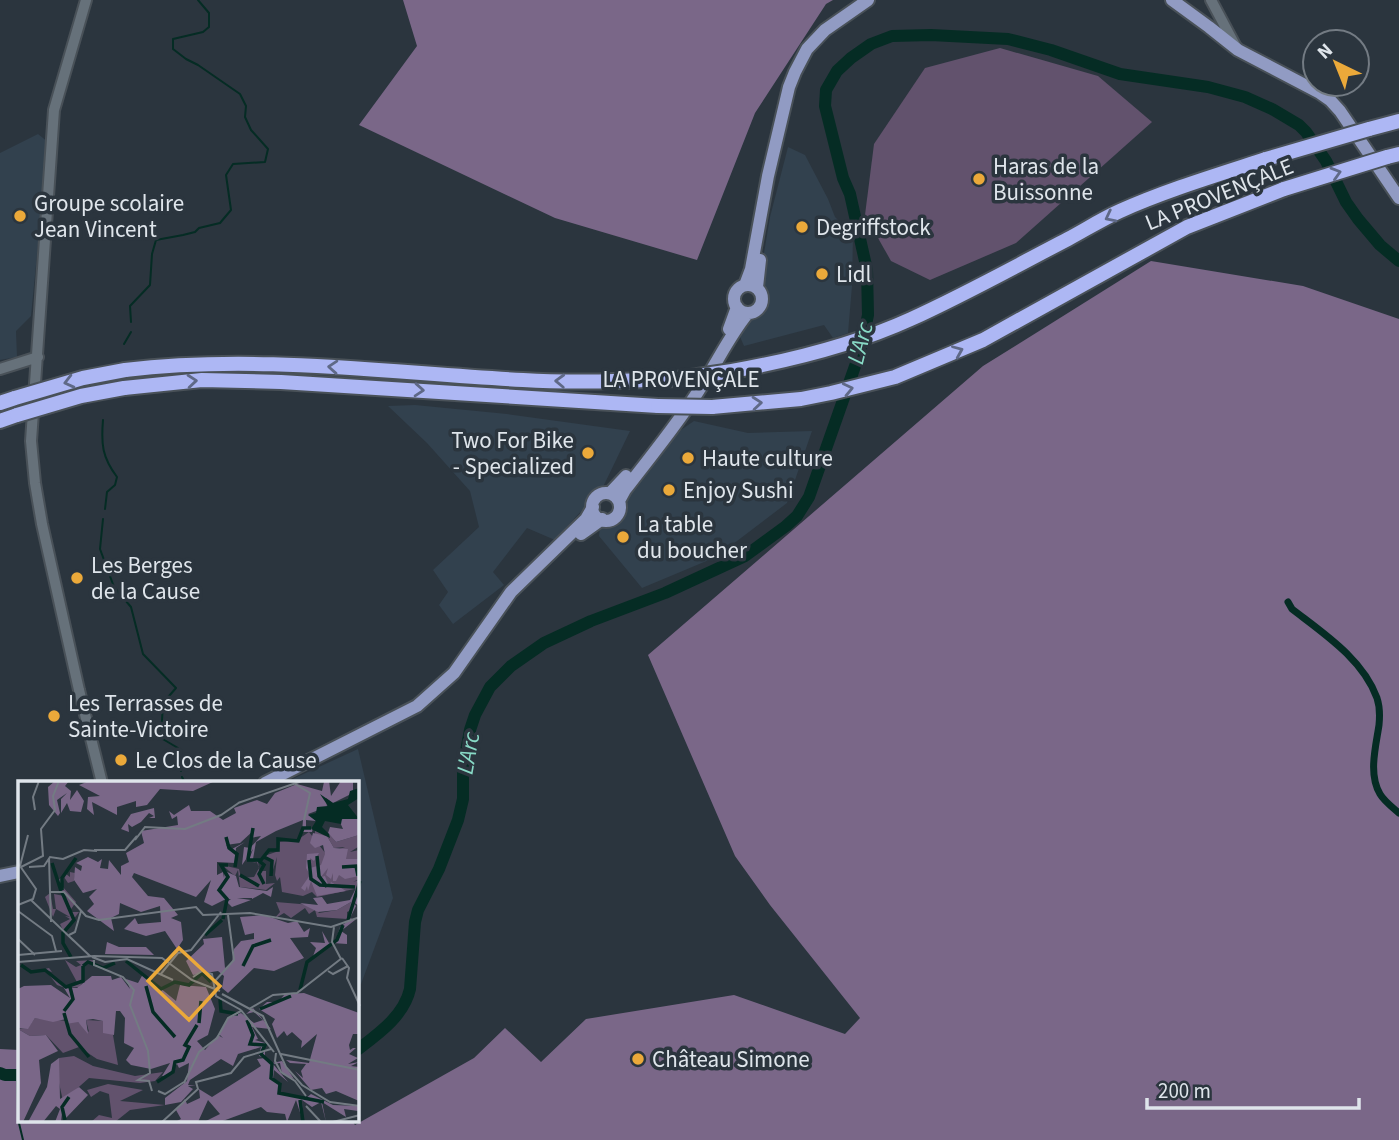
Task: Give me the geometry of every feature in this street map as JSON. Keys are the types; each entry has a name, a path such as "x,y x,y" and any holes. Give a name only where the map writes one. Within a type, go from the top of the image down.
{"highway":[{"name":"LA PROVENÇALE","path":"0,403 71,381 125,370 210,363 280,363 586,382 677,379 774,363 845,345 910,320 1120,211 1165,193 1266,159 1399,121"},
{"name":"LA PROVENÇALE","path":"0,421 72,399 124,388 202,380 281,382 658,406 712,407 831,393 895,377 983,340 1187,227 1284,189 1393,155"}],"main road":[{"path":"751,286 758,271 795,72 807,49 825,30 868,0"},
{"path":"1172,0 1238,50 1330,100 1399,198"},
{"path":"741,286 751,286 762,295 761,304 756,310 742,310 734,298 735,293 741,286"},
{"path":"269,781 416,706 454,673 511,592 586,519 599,495 615,497 625,490 715,366 737,326 742,310"},
{"path":"593,507 595,514 602,519 615,517 620,509 615,497"},
{"path":"495,616 579,535 602,519"},
{"path":"261,781 416,702 438,688"},
{"path":"0,876 18,872"}],"street":[{"path":"86,0 54,110 31,441 42,524 102,781"},
{"path":"1211,0 1238,50"},
{"path":"0,369 38,357"}],"shaded area":[{"path":"403,0 833,0 826,4 755,113 697,260 555,218 359,125 417,46"},
{"name":"Haras de la Buissonne","path":"1000,48 1098,76 1152,122 1016,243 930,280 891,261 865,215 874,144 925,68"},
{"name":"Groupe scolaire Jean Vincent","path":"38,134 48,142 31,316 16,331 17,357 0,360 0,153"},
{"path":"788,147 805,155 835,217 853,235 848,333 833,338 824,325 744,346 738,332 746,319 757,315 766,293 760,277 770,217"},
{"path":"1151,261 1303,286 1399,319 1399,1140 0,1140 0,1049 18,1050 18,1122 353,1122 355,1125 474,1058 505,1028 541,1062 586,1019 734,995 845,1034 860,1018 770,905 735,856 648,655 983,366"},
{"path":"415,405 507,414 630,431 603,487 555,540 527,528 493,572 504,585 453,624 439,605 448,592 433,570 479,527 470,491 427,443 388,406"},
{"path":"694,421 748,433 812,431 787,503 716,557 642,588 599,536 600,526 618,523 624,515 624,499 672,436"},
{"path":"358,749 393,898 361,984 359,781 288,781"}],"waterway":[{"path":"131,322 130,306 150,285 152,254 156,240 195,232 199,228 220,223 231,210 226,175 233,164 265,162 268,149 251,130 245,117 246,106 240,94 173,49 173,39 203,32 209,27 209,13 198,0"},
{"name":"L'Arc","path":"359,1048 389,1024 407,999 418,910 439,869 458,820 463,799 463,767 470,730 490,687 511,666 544,643 591,621 665,593 745,556 797,516 809,497 860,352 868,315 867,270 850,194 843,178 825,106 826,90 837,71 851,58 871,44 892,36 1008,39 1051,50 1120,74 1208,87 1245,97 1272,109 1306,132 1326,161 1346,202 1358,219 1380,245 1399,261"},
{"path":"124,344 131,332"},
{"path":"103,420 104,450 117,477 115,485 107,492 105,509"},
{"path":"103,519 100,549 114,587 131,607 143,654 176,688 163,703 161,738 178,748 181,771"},
{"path":"1288,602 1292,609 1341,648 1371,684 1380,711 1374,778 1382,797 1399,813"},
{"path":"182,777 184,781"},
{"name":"L'Arc","path":"0,1073 18,1075"},
{"path":"17,1075 18,1119"},
{"path":"19,1122 23,1140"}],"place":[{"name":"Haras de la Buissonne","path":"979,179"},
{"name":"Groupe scolaire Jean Vincent","path":"20,216"},
{"name":"Degriffstock","path":"802,227"},
{"name":"Lidl","path":"822,274"},
{"name":"Two For Bike - Specialized","path":"588,453"},
{"name":"Haute culture","path":"688,458"},
{"name":"Enjoy Sushi","path":"669,490"},
{"name":"La table du boucher","path":"623,537"},
{"name":"Les Berges de la Cause","path":"77,578"},
{"name":"Les Terrasses de Sainte-Victoire","path":"54,716"},
{"name":"Le Clos de la Cause","path":"121,760"},
{"name":"Château Simone","path":"638,1059"}]}
